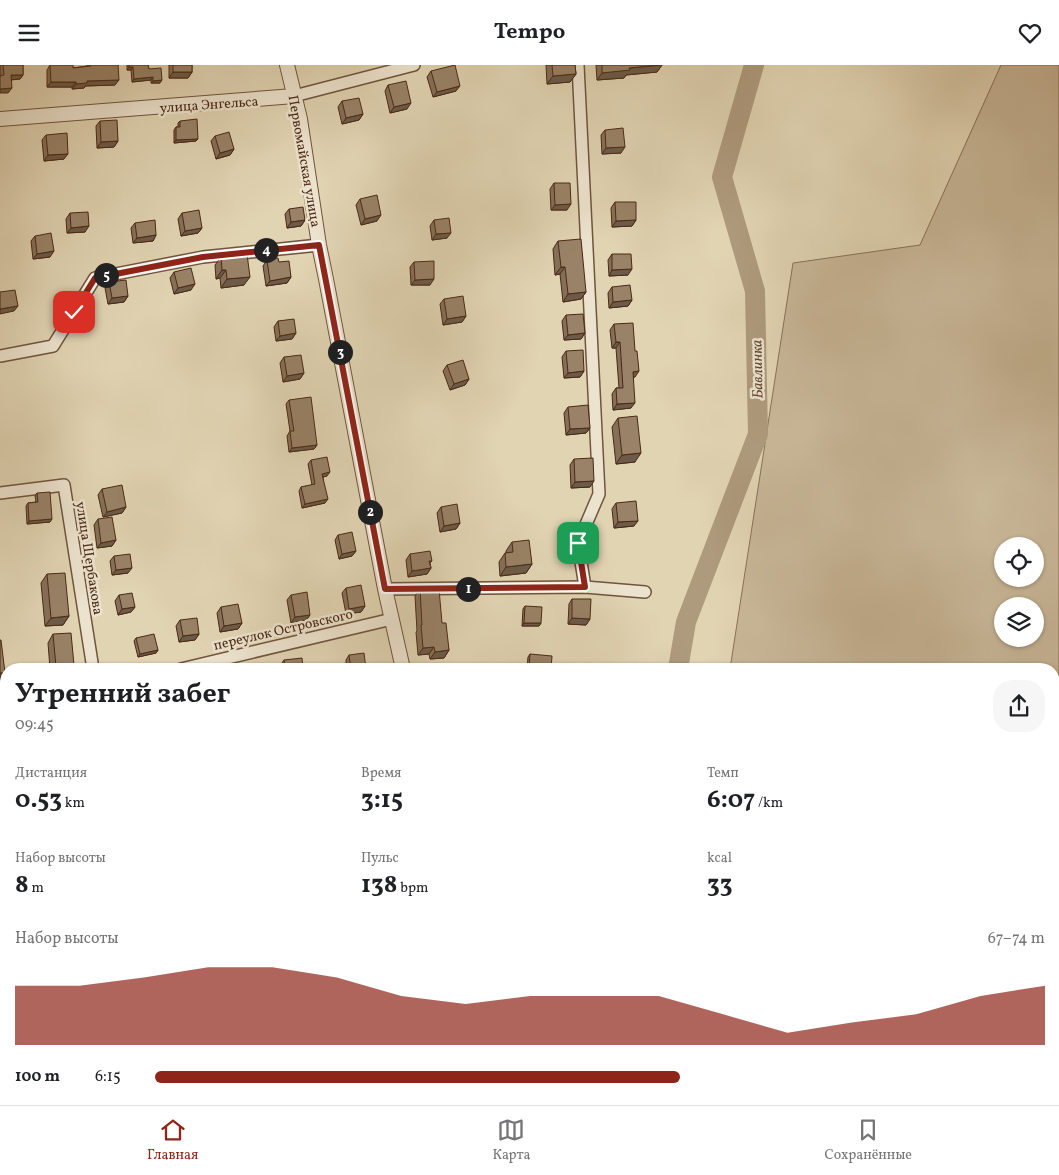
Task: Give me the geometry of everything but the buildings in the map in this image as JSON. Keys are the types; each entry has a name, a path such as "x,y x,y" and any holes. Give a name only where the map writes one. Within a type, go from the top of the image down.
{"street":[{"name":"Первомайская улица","path":"287,65 300,119 319,245 385,589 402,663"},
{"name":"улица Энгельса","path":"0,119 272,99 294,96 414,65"},
{"path":"578,65 599,494 578,543 585,587"},
{"path":"0,356 53,346 95,278 203,257 319,245"},
{"name":"улица Щербакова","path":"0,493 64,485 92,663"},
{"path":"385,589 585,587 645,592"},
{"name":"переулок Островского","path":"215,663 392,619"}],"shaded area":[{"path":"1001,65 1059,65 1059,663 731,663 793,263 920,245"}],"waterway":[{"name":"Бавлинка","path":"679,663 686,622 758,434 755,291 722,177 754,65"}],"route":[{"path":"74,312 95,278 203,257 319,245 385,589 585,587 578,543"}]}
